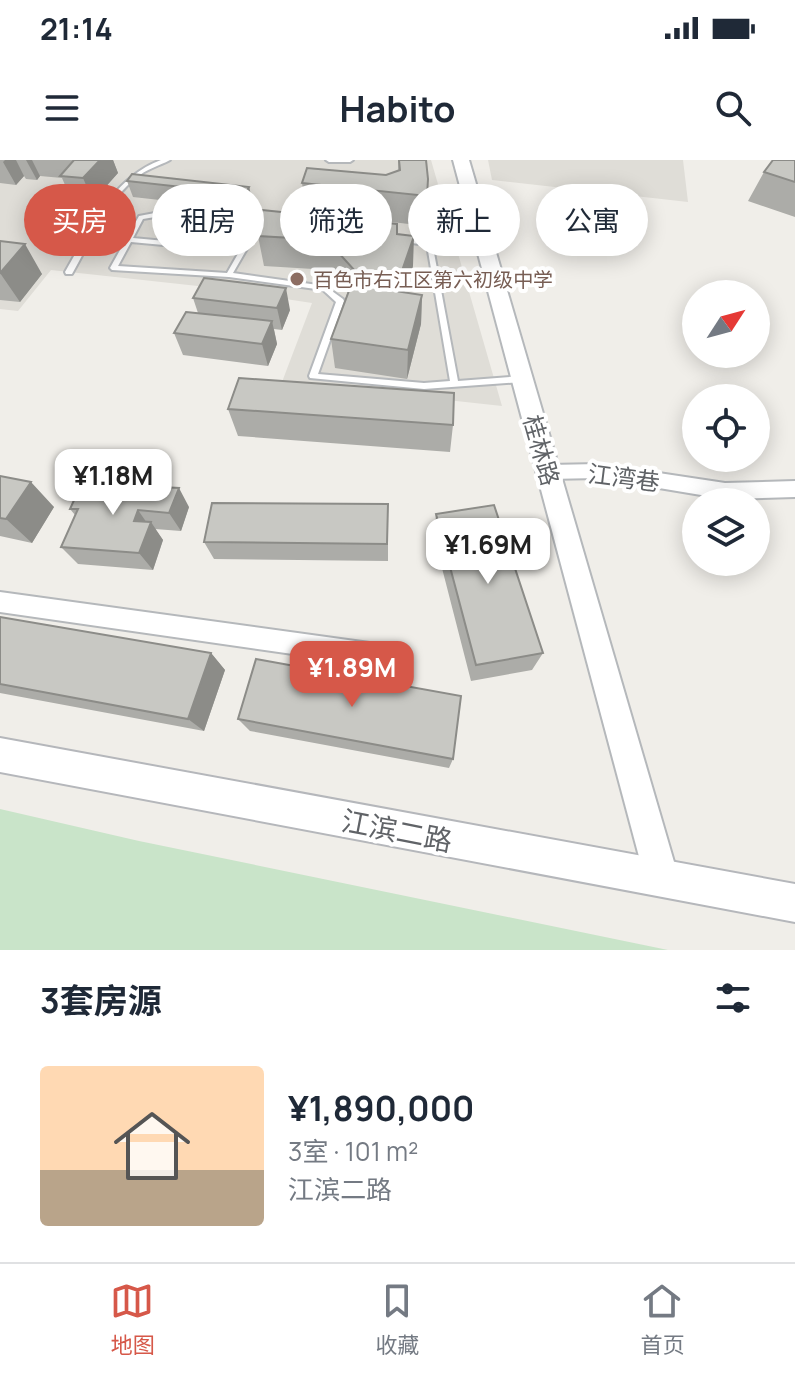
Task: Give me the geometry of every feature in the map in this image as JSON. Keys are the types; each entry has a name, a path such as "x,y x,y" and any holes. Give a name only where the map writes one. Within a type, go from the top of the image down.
{"main road":[{"name":"江滨二路","path":"0,755 795,903"}],"street":[{"name":"桂林路","path":"461,160 662,879"},
{"name":"江湾巷","path":"548,472 599,471 725,491 795,489"},
{"path":"0,602 377,655"}],"lane":[{"path":"69,272 126,181 152,163 167,160"},
{"path":"329,160 350,160"},
{"path":"136,227 141,217 152,215"},
{"path":"398,240 430,243 455,384"},
{"path":"120,256 114,268 229,275 325,288 340,301 313,376 424,386 522,379"},
{"path":"229,275 240,256"}],"shaded area":[{"name":"百色市右江区第六初级中学","path":"0,160 431,160 438,184 408,184 408,256 459,256 502,406 282,382 312,303 207,287 51,270 18,311 0,309"},
{"path":"488,160 683,160 688,202 648,198 648,184 536,185 492,180"}],"green space":[{"path":"0,809 139,841 668,950 0,950"}],"building":[{"path":"74,160 100,160 83,178 60,176"},
{"path":"399,160 426,160 428,184 408,184 408,194 392,192 392,184 302,183 307,168 386,175 400,170"},
{"path":"773,160 795,160 795,182 764,172"},
{"path":"132,174 222,184 154,184 127,181"},
{"path":"264,210 280,212 280,237 264,236"},
{"path":"392,223 397,224 397,234 408,235 408,253 395,291 422,295 408,350 331,339 356,272 342,256 392,256"},
{"path":"0,241 24,244 24,245 0,273"},
{"path":"204,278 286,288 277,308 193,298"},
{"path":"186,312 272,321 262,344 174,333"},
{"path":"239,378 454,393 453,425 228,409"},
{"path":"0,476 31,482 6,519 0,518"},
{"path":"85,476 110,478 104,493 156,496 160,487 179,488 169,513 138,510 134,521 151,522 139,553 61,547 78,509 70,509"},
{"path":"212,503 388,504 387,544 204,542"},
{"path":"494,505 543,653 476,665 436,514"},
{"path":"0,617 211,653 188,719 0,684"},
{"path":"256,659 461,696 453,759 238,719"}],"place":[{"name":"百色市右江区第六初级中学","path":"297,279"}]}
